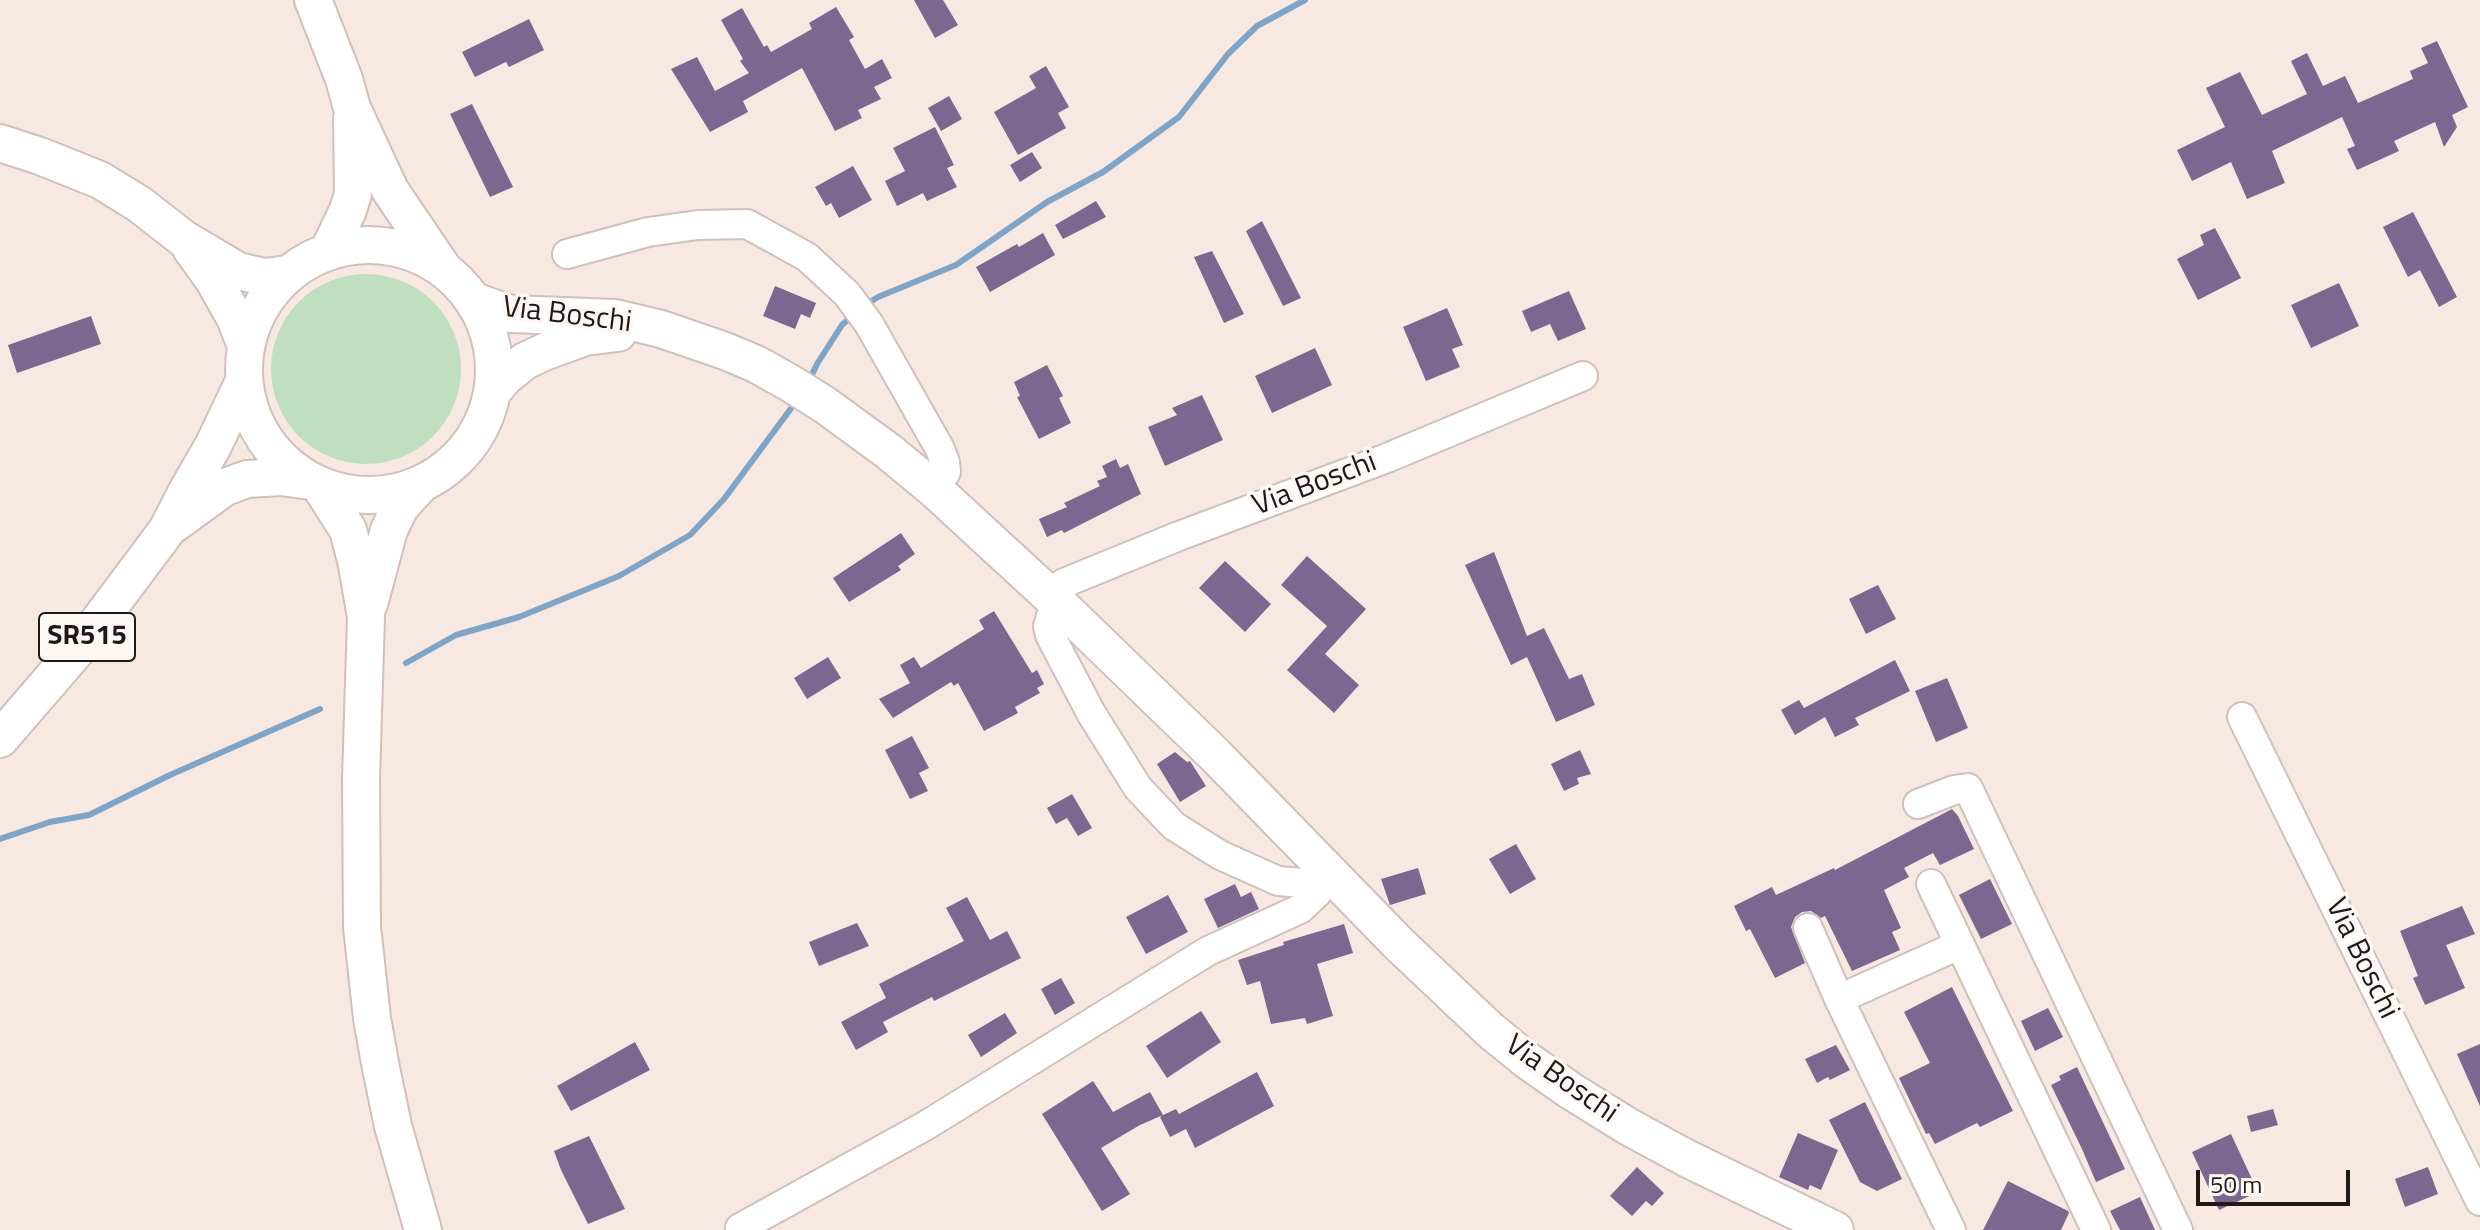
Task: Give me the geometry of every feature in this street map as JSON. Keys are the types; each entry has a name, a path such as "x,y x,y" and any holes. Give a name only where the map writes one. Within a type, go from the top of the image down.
{"main road":[{"path":"313,0 352,108 390,190 443,268"},
{"path":"328,252 353,194 352,108"},
{"path":"0,143 100,180 139,204 184,239 238,271 264,277 288,274"},
{"path":"184,239 213,279 235,318 254,421 277,456 315,483 343,493 367,495 391,493 421,484 447,468 468,447 484,420 493,391 494,360 488,329 474,301 443,268 417,254 388,246 358,245 328,252 288,274 261,307 245,364"},
{"name":"Via Boschi","path":"474,301 523,316 615,318 661,329 725,351 790,383 888,451 934,489 1215,755 1465,1007 1539,1069 1629,1127 1835,1230"},
{"name":"Via Boschi","path":"493,391 525,361 544,352 585,337 661,329"},
{"name":"SR515","path":"0,739 81,645 167,530 213,446 245,364"},
{"name":"SR515","path":"167,530 225,487 247,479 281,477 315,483"},
{"path":"315,483 348,530 366,617 361,779 362,927 380,1063 393,1126 423,1230"},
{"path":"366,617 389,530 400,507 421,484"}],"street":[{"name":"Via Boschi","path":"567,254 648,232 698,225 747,224 807,257 847,294 869,324 945,462 946,472 934,489"},
{"name":"Via Boschi","path":"1054,601 1064,583 1387,458 1583,376"},
{"path":"1054,601 1048,626 1050,635 1091,713 1138,788 1174,826 1220,855 1278,881 1303,883 1329,872"},
{"name":"Via Boschi","path":"2242,717 2480,1201"},
{"path":"1918,804 1968,788 2178,1230"},
{"path":"740,1228 925,1126 1208,951 1300,909 1317,893 1329,872"},
{"path":"1931,884 2096,1230"},
{"path":"1808,928 1951,1230"},
{"path":"1839,999 1959,945"}],"green space":[{"path":"366,274 402,282 419,290 433,302 445,316 453,333 461,369 453,405 445,422 433,436 419,448 402,456 366,464 330,456 313,448 299,436 287,422 279,405 271,369 279,333 287,316 299,302 313,290 330,282"}],"building":[{"path":"914,0 943,0 958,25 935,38"},
{"path":"836,7 854,37 849,40 865,69 882,59 892,78 874,87 881,99 858,110 862,118 835,131 802,68 743,101 748,112 710,132 671,69 697,57 715,91 749,73 721,20 742,8 764,47 767,45 771,52 812,29 809,23"},
{"path":"529,19 544,50 509,67 506,62 475,77 462,52"},
{"path":"2437,41 2468,107 2452,115 2457,127 2444,147 2435,122 2394,141 2399,151 2357,170 2347,149 2355,146 2342,117 2272,151 2285,183 2247,199 2231,162 2192,181 2177,150 2225,127 2206,88 2240,72 2262,115 2307,94 2291,61 2307,53 2323,86 2345,76 2358,103 2413,79 2410,71 2428,63 2421,48"},
{"path":"1046,66 1069,107 1058,113 1066,128 1018,155 994,112 1036,88 1029,76"},
{"path":"949,96 962,119 941,131 928,108"},
{"path":"472,104 513,187 490,197 450,114"},
{"path":"935,127 954,165 947,168 957,187 927,201 923,193 897,206 885,181 905,171 893,148"},
{"path":"1032,152 1042,168 1020,182 1010,165"},
{"path":"853,166 872,200 839,218 831,203 826,206 815,187"},
{"path":"1096,201 1106,217 1063,239 1055,225"},
{"path":"2413,212 2457,297 2439,307 2420,270 2408,277 2383,227"},
{"path":"1262,221 1301,298 1283,306 1246,231"},
{"path":"2215,228 2241,278 2198,300 2177,259 2204,245 2200,235"},
{"path":"1043,233 1055,255 990,292 976,267"},
{"path":"1212,251 1244,314 1224,323 1194,257"},
{"path":"2339,283 2359,326 2311,348 2291,305"},
{"path":"775,286 816,303 810,318 801,314 795,329 763,316"},
{"path":"1569,291 1586,329 1558,341 1550,324 1531,332 1522,311"},
{"path":"1447,308 1463,345 1452,349 1460,367 1426,381 1403,327"},
{"path":"91,316 101,344 17,373 8,345"},
{"path":"1315,348 1332,385 1272,413 1255,376"},
{"path":"1047,365 1063,396 1059,398 1071,423 1039,439 1017,397 1020,396 1014,382"},
{"path":"1202,395 1223,440 1165,466 1148,427 1177,415 1172,408"},
{"path":"1116,459 1120,468 1128,464 1141,494 1064,533 1062,530 1047,537 1039,519 1067,507 1064,503 1100,486 1097,481 1107,477 1102,466"},
{"path":"901,533 915,554 898,566 901,570 849,602 833,578"},
{"path":"1494,552 1527,636 1544,628 1569,679 1582,674 1595,705 1556,722 1527,657 1511,665 1465,565"},
{"path":"1307,556 1366,609 1325,654 1359,685 1334,713 1287,670 1327,626 1281,585"},
{"path":"1225,561 1271,604 1245,632 1199,588"},
{"path":"1878,585 1896,619 1866,634 1849,599"},
{"path":"994,611 1032,673 1037,670 1044,684 1037,688 1040,693 1015,707 1018,713 984,731 958,683 954,686 951,682 893,718 879,699 910,683 900,665 914,657 921,668 984,629 979,620"},
{"path":"828,657 841,678 807,699 794,678"},
{"path":"1895,660 1910,691 1855,718 1859,725 1835,737 1825,717 1795,735 1781,710 1799,700 1804,708"},
{"path":"1947,678 1968,728 1936,742 1915,691"},
{"path":"912,736 929,768 919,773 928,791 910,799 885,750"},
{"path":"1580,750 1591,774 1577,778 1579,784 1564,791 1551,764"},
{"path":"1175,752 1187,762 1190,761 1206,786 1180,802 1157,764"},
{"path":"1072,794 1092,828 1078,836 1067,818 1056,824 1047,808"},
{"path":"1952,809 1974,849 1940,865 1933,853 1904,868 1909,877 1884,890 1901,928 1892,932 1900,950 1852,971 1825,916 1821,918 1811,911 1802,912 1795,917 1791,927 1805,963 1775,978 1750,929 1746,931 1734,906 1772,887 1776,895 1835,870"},
{"path":"1516,844 1536,879 1510,894 1489,859"},
{"path":"1418,868 1426,894 1390,905 1381,879"},
{"path":"1990,879 2012,924 1981,939 1959,895"},
{"path":"1235,884 1241,897 1251,892 1259,909 1218,928 1204,899"},
{"path":"1168,895 1188,932 1146,954 1126,917"},
{"path":"967,897 990,940 1007,931 1021,958 934,1001 932,997 883,1022 888,1032 856,1050 841,1022 886,998 879,984 964,941 946,908"},
{"path":"2462,906 2475,934 2446,945 2465,988 2425,1005 2413,978 2418,976 2400,931"},
{"path":"857,923 869,946 819,966 809,942"},
{"path":"1344,924 1353,953 1317,964 1333,1016 1307,1024 1305,1018 1271,1024 1260,981 1247,985 1238,960 1284,945 1283,942"},
{"path":"1061,978 1075,1003 1055,1015 1041,989"},
{"path":"1952,987 2013,1111 1980,1127 1977,1123 1935,1144 1929,1133 1926,1134 1899,1078 1930,1063 1904,1012"},
{"path":"2048,1008 2063,1037 2035,1051 2021,1021"},
{"path":"1201,1011 1221,1042 1167,1078 1146,1046"},
{"path":"1005,1013 1017,1033 981,1057 968,1035"},
{"path":"635,1042 650,1070 571,1111 557,1086"},
{"path":"2480,1044 2480,1106 2457,1054"},
{"path":"1836,1045 1850,1070 1817,1083 1805,1059"},
{"path":"2077,1067 2125,1169 2096,1182 2051,1085 2061,1080 2059,1076"},
{"path":"1257,1072 1274,1106 1195,1148 1186,1129 1170,1137 1160,1117 1176,1109 1179,1114"},
{"path":"1093,1081 1113,1112 1150,1092 1163,1115 1101,1148 1130,1194 1102,1211 1042,1114"},
{"path":"1865,1102 1902,1179 1877,1191 1860,1182 1829,1120"},
{"path":"2273,1109 2278,1125 2251,1132 2247,1116"},
{"path":"1798,1133 1838,1150 1821,1190 1810,1185 1808,1190 1779,1177"},
{"path":"2231,1134 2258,1192 2219,1210 2192,1152"},
{"path":"589,1136 625,1209 588,1224 554,1151"},
{"path":"1637,1167 1664,1193 1652,1206 1646,1201 1632,1216 1610,1196"},
{"path":"2428,1167 2438,1194 2405,1207 2395,1179"},
{"path":"2008,1181 2068,1211 2061,1230 1983,1230"},
{"path":"2140,1197 2155,1230 2120,1230 2110,1211"}],"waterway":[{"path":"864,306 878,297 956,265 1047,202 1103,172 1179,117 1228,54 1257,26 1305,0"},
{"path":"809,381 842,325 852,316"},
{"path":"406,663 456,635 519,617 619,576 690,535 724,499 795,403"},
{"path":"0,839 50,822 89,815 170,775 320,709"}]}
